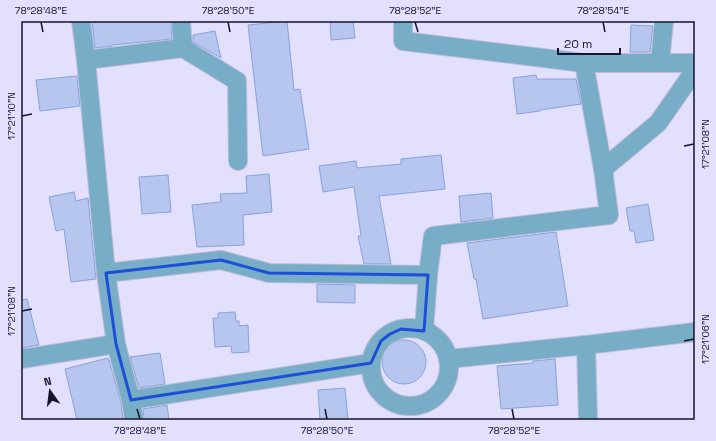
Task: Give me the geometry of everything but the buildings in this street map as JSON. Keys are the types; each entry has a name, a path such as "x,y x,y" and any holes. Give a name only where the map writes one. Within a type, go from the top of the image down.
{"street":[{"path":"81,21 106,273 116,344 131,400 134,420"},
{"path":"181,21 183,48"},
{"path":"403,21 403,40 584,63 695,63"},
{"path":"660,63 664,21"},
{"path":"86,60 183,48 237,81 238,161"},
{"path":"424,331 428,275 433,236 609,215 603,169 584,63"},
{"path":"603,169 658,123 695,70"},
{"path":"106,273 222,260 269,273 428,275"},
{"path":"413,328 424,331 435,337 444,347 448,359 449,370 441,391 432,399 423,412 409,406 396,403 385,397 377,388 372,375 371,363 374,351 381,341 390,334 401,329 413,328"},
{"path":"448,359 695,332"},
{"path":"21,358 116,344"},
{"path":"586,345 588,420"},
{"path":"131,400 371,363"}],"highlighted area":[{"path":"221,260 269,273 428,275 424,331 401,329 390,334 381,341 371,363 131,400 116,344 106,273"}]}
